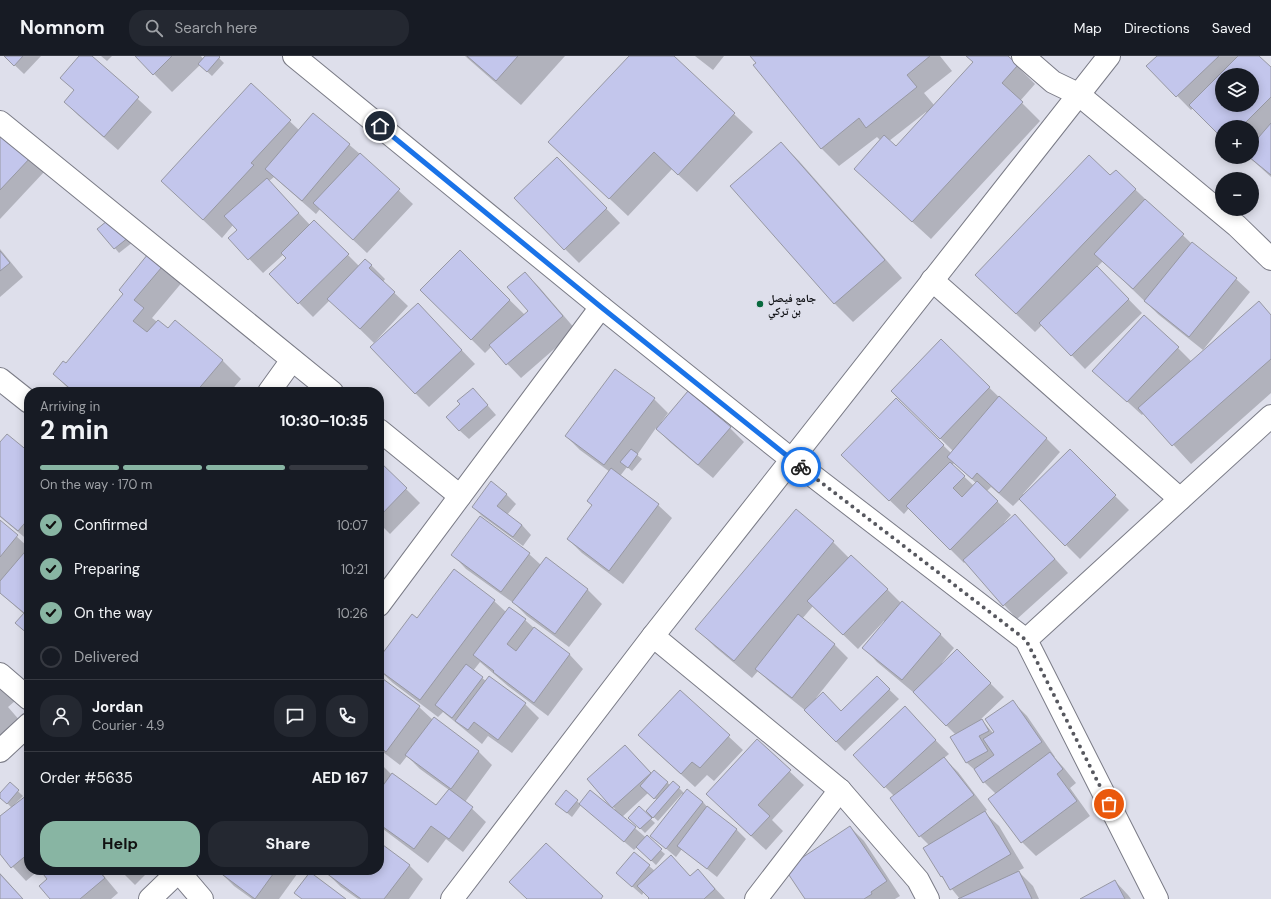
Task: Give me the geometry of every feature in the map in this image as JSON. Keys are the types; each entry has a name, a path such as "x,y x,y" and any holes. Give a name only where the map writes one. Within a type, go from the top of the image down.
{"street":[{"path":"294,56 601,307 791,459 1026,640 1157,899"},
{"path":"1023,56 1053,82 1078,94 1237,226 1271,259"},
{"path":"452,899 653,636 1109,56"},
{"path":"0,122 326,387"},
{"path":"932,280 1180,499"},
{"path":"384,598 601,307"},
{"path":"273,387 292,360"},
{"path":"0,379 24,398"},
{"path":"1026,640 1271,416"},
{"path":"384,434 460,496"},
{"path":"653,636 840,790 918,880 928,899"},
{"path":"0,674 24,694"},
{"path":"0,751 24,729"},
{"path":"756,899 840,790"},
{"path":"150,899 176,875"},
{"path":"183,875 202,899"}],"building":[{"path":"4,56 23,56 14,66"},
{"path":"79,56 92,56 139,97 104,137 64,102 74,90 60,78"},
{"path":"135,56 172,56 153,75"},
{"path":"205,56 220,57 207,72 198,64"},
{"path":"467,56 518,56 496,81"},
{"path":"629,56 674,56 735,113 678,175 654,152 609,199 548,142"},
{"path":"750,56 930,56 907,75 917,87 866,128 859,118 821,149 753,65 756,63"},
{"path":"966,56 1008,56 1018,65 1002,83 1023,102 912,222 854,169 884,135 896,146 973,62"},
{"path":"1157,56 1219,56 1176,97 1146,66"},
{"path":"1238,56 1259,56 1271,67 1271,97 1259,109 1259,68 1226,68"},
{"path":"1215,79 1215,112 1256,112 1248,120 1215,120 1215,131 1189,105"},
{"path":"251,83 291,120 251,163 254,165 203,220 161,181"},
{"path":"313,113 350,144 302,201 265,169"},
{"path":"1271,123 1271,175 1258,164 1259,164 1259,137"},
{"path":"0,134 31,157 0,190"},
{"path":"781,142 885,260 834,304 730,186"},
{"path":"360,153 400,189 353,240 313,203"},
{"path":"1089,155 1110,175 1116,170 1136,189 1016,314 975,275"},
{"path":"557,157 607,208 564,250 514,198"},
{"path":"267,178 299,213 248,260 228,238 237,230 224,216"},
{"path":"1145,199 1184,234 1133,289 1094,254"},
{"path":"112,217 129,237 114,249 97,229"},
{"path":"314,220 349,254 298,304 269,274 286,258 281,253"},
{"path":"1192,242 1237,278 1189,337 1144,301"},
{"path":"152,249 167,261 134,300 144,308 133,321 147,332 158,320 168,328 175,320 223,360 200,387 68,387 53,374 63,361 66,363 123,294 119,290"},
{"path":"460,250 510,300 471,340 420,290"},
{"path":"0,251 10,263 0,271"},
{"path":"365,259 372,265 369,268 395,292 360,329 327,299"},
{"path":"1097,266 1129,299 1071,356 1039,323"},
{"path":"525,272 563,316 506,365 489,345 528,311 507,287"},
{"path":"1259,301 1271,315 1271,359 1172,446 1138,408"},
{"path":"418,303 462,350 415,394 370,347"},
{"path":"1144,315 1179,347 1127,402 1092,371"},
{"path":"941,339 990,387 940,439 891,391"},
{"path":"615,369 655,398 604,465 565,436"},
{"path":"473,388 488,405 459,431 446,417 460,404 457,401"},
{"path":"688,391 731,427 698,465 656,429"},
{"path":"999,396 1047,438 999,493 977,473 972,479 947,457"},
{"path":"896,398 944,445 889,501 841,455"},
{"path":"7,434 24,448 24,524 18,531 0,516 0,442"},
{"path":"631,449 638,454 628,468 620,462"},
{"path":"1070,449 1116,495 1065,546 1019,499"},
{"path":"950,462 965,476 953,488 962,497 977,481 998,501 950,550 906,506"},
{"path":"384,466 407,488 384,512"},
{"path":"611,468 659,504 609,571 567,539 592,505 587,501"},
{"path":"491,481 507,494 497,506 522,525 513,537 472,507"},
{"path":"796,509 834,541 734,661 695,629"},
{"path":"1015,514 1055,559 1003,606 963,560"},
{"path":"480,516 530,553 501,592 451,555"},
{"path":"0,520 18,535 0,557"},
{"path":"24,553 24,613 0,593 0,581"},
{"path":"851,555 888,589 843,635 807,601"},
{"path":"546,557 588,589 555,634 512,602"},
{"path":"454,569 495,600 420,700 384,674 384,651 412,614 417,618"},
{"path":"902,601 941,634 902,680 862,648"},
{"path":"509,607 526,619 507,644 516,651 534,627 570,654 534,703 473,655"},
{"path":"24,613 24,631 15,623"},
{"path":"798,614 835,644 792,698 755,669"},
{"path":"957,649 991,683 946,726 913,692"},
{"path":"466,664 483,677 452,718 435,705"},
{"path":"489,676 526,703 498,740 474,722 468,730 455,721"},
{"path":"877,676 890,689 836,742 804,710 823,692 841,711"},
{"path":"384,680 420,706 386,752 384,750"},
{"path":"680,690 730,735 700,768 692,762 681,774 638,735"},
{"path":"1013,700 1042,742 983,783 974,769 994,755 983,739 994,732 985,719"},
{"path":"905,706 936,740 884,788 853,755"},
{"path":"434,717 479,751 451,789 405,755"},
{"path":"982,719 989,731 979,736 988,751 966,763 950,737"},
{"path":"757,739 791,770 758,805 770,816 751,836 706,794"},
{"path":"625,745 651,773 612,808 587,779"},
{"path":"1050,752 1063,769 1057,774 1077,801 1021,843 988,799"},
{"path":"944,757 974,795 919,837 890,798"},
{"path":"654,770 668,782 654,799 640,786"},
{"path":"392,773 436,805 449,789 473,807 449,839 431,826 414,849 384,828 384,784"},
{"path":"673,781 680,787 653,818 646,811"},
{"path":"10,782 19,790 7,804 0,798 0,793"},
{"path":"687,789 703,802 666,849 650,836"},
{"path":"566,790 578,800 567,813 555,804"},
{"path":"590,790 636,827 624,842 579,804"},
{"path":"24,797 24,857 11,868 0,854 0,816"},
{"path":"639,806 652,818 640,829 628,818"},
{"path":"707,806 737,829 707,869 677,846"},
{"path":"985,811 1011,854 950,890 923,848"},
{"path":"850,826 887,881 864,899 805,899 785,869"},
{"path":"647,835 662,849 651,861 636,847"},
{"path":"546,843 603,896 601,899 527,899 509,882"},
{"path":"384,846 410,865 384,899 361,899 329,875 384,875"},
{"path":"634,852 650,865 632,887 616,873"},
{"path":"671,855 690,876 698,869 715,889 704,899 648,899 649,898 637,886"},
{"path":"1019,871 1032,899 958,899"},
{"path":"0,874 23,899 0,899"},
{"path":"44,875 102,875 105,878 80,899 50,899 39,886 47,879"},
{"path":"223,875 272,875 255,899"},
{"path":"308,875 314,875 346,899 302,899 294,893"},
{"path":"1115,880 1125,899 1080,899"}],"way so far":[{"path":"801,467 1026,640 1109,804"}],"place":[{"name":"جامع فيصل بن تركي","path":"760,304"}],"route":[{"path":"380,126 601,307 801,467"}]}
